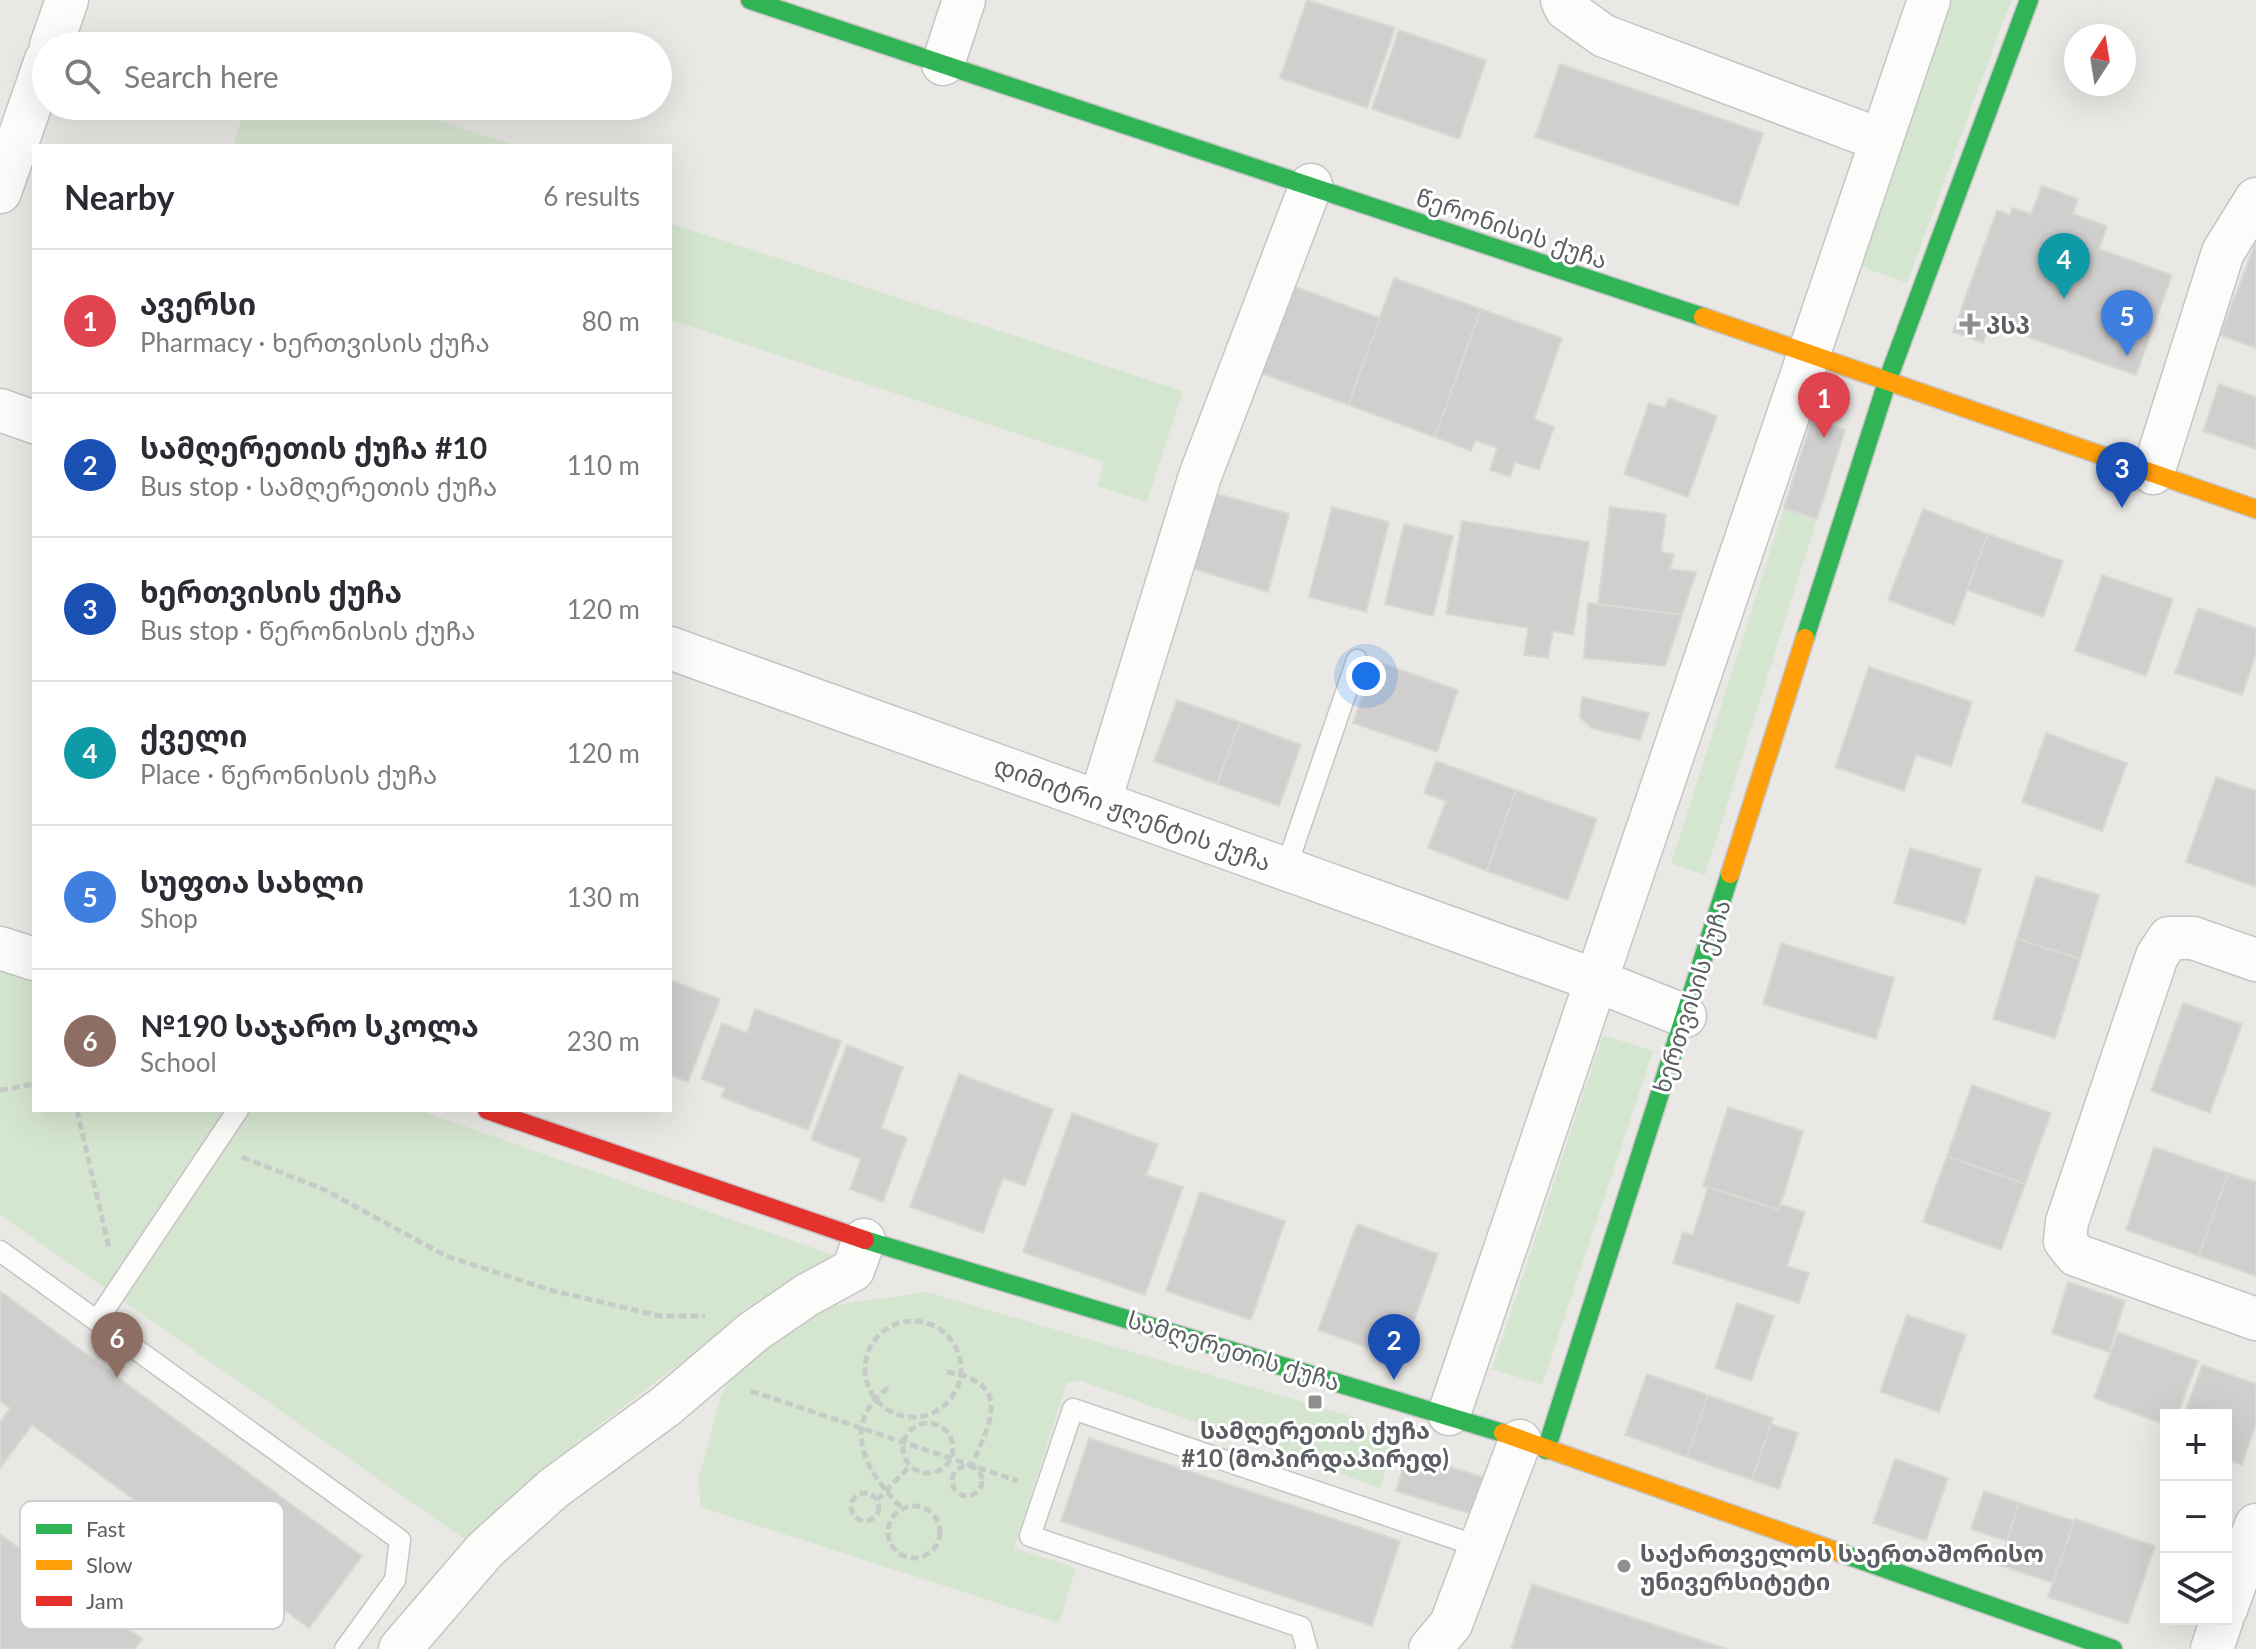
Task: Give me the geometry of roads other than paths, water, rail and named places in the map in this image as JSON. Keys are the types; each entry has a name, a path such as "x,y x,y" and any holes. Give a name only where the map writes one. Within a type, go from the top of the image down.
{"street":[{"path":"56,32 67,0"},
{"name":"წერონისის ქუჩა","path":"750,0 1888,379 2256,509"},
{"path":"943,64 964,0"},
{"path":"1562,0 1566,9 1604,36 1878,139"},
{"path":"1449,1414 1878,139 1929,0"},
{"name":"ხერთვისის ქუჩა","path":"1533,1446 1685,1016 1888,379 2029,0"},
{"path":"0,192 32,100"},
{"path":"1100,801 1200,476 1311,185"},
{"path":"2153,473 2223,252 2256,199"},
{"path":"0,410 32,421"},
{"name":"დიმიტრი ჟღენტის ქუჩა","path":"672,649 1595,980 1685,1016"},
{"path":"2256,960 2193,938 2169,938 2157,956 2067,1222 2065,1241 2076,1255 2256,1319"},
{"path":"0,948 32,958"},
{"name":"სამღერეთის ქუჩა","path":"493,1112 864,1240 1449,1414 2113,1649"},
{"path":"400,1649 485,1550 554,1488 666,1406 778,1314 853,1270 864,1240"},
{"path":"1430,1649 1451,1624 1480,1547 1533,1446"},
{"path":"2232,1592 2256,1525"},
{"path":"2212,1649 2220,1625"}],"lane":[{"path":"1286,868 1357,660"},
{"path":"98,1319 237,1112"},
{"path":"0,1251 400,1540 395,1580 345,1649"},
{"path":"1307,1649 1301,1627 1030,1536 1073,1409 1480,1547"}],"place":[{"name":"ქველი","path":"2064,299"},
{"name":"პსპ","path":"1970,324"},
{"name":"სუფთა სახლი","path":"2127,356"},
{"name":"ავერსი","path":"1824,438"},
{"name":"ხერთვისის ქუჩა","path":"2122,508"},
{"name":"№190 საჯარო სკოლა","path":"117,1378"},
{"name":"სამღერეთის ქუჩა #10","path":"1394,1380"},
{"name":"სამღერეთის ქუჩა #10 (მოპირდაპირედ)","path":"1315,1402"},
{"name":"საქართველოს საერთაშორისო უნივერსიტეტი","path":"1624,1566"}]}
